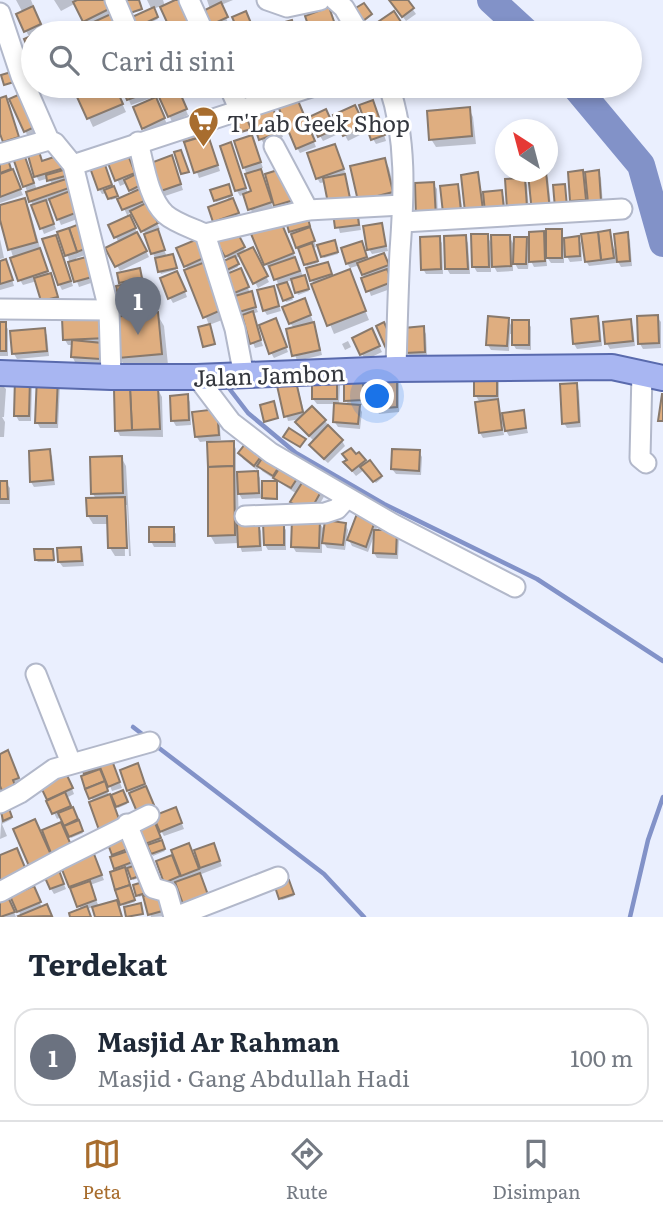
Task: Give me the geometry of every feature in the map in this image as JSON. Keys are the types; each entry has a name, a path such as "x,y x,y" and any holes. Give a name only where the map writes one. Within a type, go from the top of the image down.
{"main road":[{"name":"Jalan Jambon","path":"0,373 197,377 396,369 612,367 653,375"}],"street":[{"path":"116,0 124,21"},
{"path":"188,0 198,21"},
{"path":"267,0 287,7 320,0"},
{"path":"335,0 352,21"},
{"path":"0,13 21,76"},
{"path":"31,98 49,140 55,143 73,164 109,310 111,377"},
{"path":"234,98 240,111"},
{"path":"73,164 278,98"},
{"path":"393,98 400,122 403,213 396,369"},
{"path":"0,154 49,140"},
{"path":"138,142 152,192 164,213 205,234 308,210 403,213 622,209"},
{"path":"274,146 308,210"},
{"path":"205,234 236,329 244,376"},
{"path":"0,309 109,310"},
{"path":"646,463 640,458 653,375"},
{"path":"197,377 231,422 271,453 404,530 515,587"},
{"path":"245,516 325,513 337,509 347,498"},
{"path":"36,674 71,763"},
{"path":"0,803 20,793 46,773 71,763 150,742"},
{"path":"0,892 127,824 149,815"},
{"path":"127,824 153,888 167,892 175,917 278,877"}],"building":[{"path":"107,0 111,8 82,21 73,2"},
{"path":"139,0 142,9 127,14 123,1"},
{"path":"175,0 187,0 195,20 166,21 160,7"},
{"path":"389,0 408,0 414,8 402,17"},
{"path":"221,2 228,17 220,21 209,21 205,10"},
{"path":"364,3 372,14 363,21 354,9"},
{"path":"33,6 40,21 21,21 21,25 16,14"},
{"path":"154,7 158,17 150,21 134,21 132,17"},
{"path":"329,7 334,21 307,21 305,16"},
{"path":"246,11 250,21 234,21 232,17"},
{"path":"394,11 400,21 379,21"},
{"path":"113,13 117,21 96,21"},
{"path":"11,72 14,82 4,85 1,75"},
{"path":"21,94 21,98 30,98 41,124 24,132 9,99"},
{"path":"6,96 19,137 3,142 0,134 0,98"},
{"path":"77,98 120,98 123,104 87,119"},
{"path":"156,98 165,118 142,129 133,107"},
{"path":"159,98 182,98 187,109 168,117"},
{"path":"297,98 315,141 296,149 277,104"},
{"path":"373,100 385,135 371,140 359,105"},
{"path":"272,105 281,132 259,140 250,113"},
{"path":"355,105 365,126 343,136 333,115"},
{"path":"470,107 472,136 429,140 427,111"},
{"path":"326,109 335,129 318,137 309,117"},
{"path":"245,114 251,129 241,132 235,117"},
{"path":"205,124 208,135 184,142 180,132"},
{"path":"208,135 218,165 194,173 184,142"},
{"path":"252,135 261,162 243,168 234,141"},
{"path":"231,142 246,188 235,191 220,146"},
{"path":"335,144 344,169 316,179 307,153"},
{"path":"37,145 42,161 60,155 64,168 34,177 26,148"},
{"path":"126,150 135,173 115,181 106,158"},
{"path":"181,150 189,172 181,174 174,152"},
{"path":"23,151 34,183 23,187 12,155"},
{"path":"6,153 11,169 0,173 0,155"},
{"path":"172,155 181,184 158,192 148,164"},
{"path":"385,158 393,192 358,201 350,166"},
{"path":"103,159 112,185 98,190 89,165"},
{"path":"284,168 294,200 274,206 265,174"},
{"path":"13,169 21,189 0,197 0,174"},
{"path":"67,169 69,175 47,181 46,175"},
{"path":"261,169 272,202 248,210 243,194 251,191 245,174"},
{"path":"583,170 586,200 570,201 568,172"},
{"path":"599,170 601,201 588,203 585,172"},
{"path":"478,172 483,210 465,212 461,175"},
{"path":"136,174 141,185 129,191 124,180"},
{"path":"345,174 351,203 329,208 323,178"},
{"path":"66,179 69,188 29,202 26,192"},
{"path":"434,182 436,217 416,218 415,183"},
{"path":"505,182 525,182 527,207 507,209"},
{"path":"529,182 547,182 550,211 532,213"},
{"path":"229,184 232,195 214,201 210,190"},
{"path":"458,184 461,211 443,213 440,186"},
{"path":"565,184 567,207 555,208 553,185"},
{"path":"114,186 118,196 108,199 104,190"},
{"path":"142,188 147,200 122,210 117,199"},
{"path":"502,190 504,210 485,212 483,192"},
{"path":"70,191 78,212 57,220 49,199"},
{"path":"25,198 37,242 8,250 0,220 0,205"},
{"path":"233,198 239,213 213,222 208,207"},
{"path":"46,200 54,224 40,229 31,205"},
{"path":"148,202 158,223 141,232 130,211"},
{"path":"357,210 359,225 335,228 333,213"},
{"path":"306,211 310,226 289,232 285,218"},
{"path":"130,215 136,228 114,238 108,225"},
{"path":"279,217 294,253 264,265 249,229"},
{"path":"82,223 90,247 77,252 69,228"},
{"path":"382,223 386,246 367,250 363,226"},
{"path":"310,227 315,241 296,248 291,234"},
{"path":"69,228 77,252 65,256 57,232"},
{"path":"235,228 245,247 225,257 215,239"},
{"path":"158,229 165,250 151,254 144,234"},
{"path":"546,229 562,229 562,258 546,258"},
{"path":"610,230 614,258 601,260 598,232"},
{"path":"544,231 545,261 529,262 529,232"},
{"path":"137,232 147,251 115,267 105,248"},
{"path":"598,232 601,260 585,262 581,234"},
{"path":"628,232 630,261 617,262 614,234"},
{"path":"471,234 488,234 489,267 472,267"},
{"path":"56,235 71,281 58,285 42,239"},
{"path":"466,235 468,269 445,269 444,236"},
{"path":"491,235 510,235 511,266 492,267"},
{"path":"440,236 441,269 421,270 420,237"},
{"path":"579,236 580,256 565,257 564,238"},
{"path":"514,237 527,237 526,264 513,264"},
{"path":"200,238 208,256 184,267 176,248"},
{"path":"335,240 338,252 321,257 317,245"},
{"path":"362,241 367,257 346,264 341,248"},
{"path":"312,243 318,261 304,265 298,248"},
{"path":"253,247 268,276 253,284 238,254"},
{"path":"40,248 48,271 18,281 10,258"},
{"path":"384,253 389,265 362,275 357,263"},
{"path":"173,254 177,268 158,272 155,258"},
{"path":"235,256 239,264 225,271 221,262"},
{"path":"86,257 92,277 74,282 68,262"},
{"path":"295,257 300,271 274,280 269,266"},
{"path":"6,259 13,280 0,284 0,261"},
{"path":"208,261 226,308 203,318 184,270"},
{"path":"328,262 332,274 310,281 306,268"},
{"path":"140,268 142,278 119,283 117,273"},
{"path":"241,268 249,287 232,294 224,275"},
{"path":"350,269 366,311 327,326 311,284"},
{"path":"387,269 392,282 366,292 361,278"},
{"path":"177,271 186,291 168,299 160,278"},
{"path":"51,273 58,297 41,301 34,278"},
{"path":"305,275 309,289 295,293 291,279"},
{"path":"145,280 149,300 120,306 116,286"},
{"path":"287,282 293,297 283,301 277,285"},
{"path":"274,286 279,306 263,311 257,290"},
{"path":"252,291 256,307 239,312 235,296"},
{"path":"305,298 311,315 289,324 282,307"},
{"path":"253,311 261,340 250,344 242,315"},
{"path":"158,312 162,354 118,358 114,317"},
{"path":"106,315 107,338 63,340 62,318"},
{"path":"658,315 659,343 638,344 637,316"},
{"path":"488,316 509,318 507,346 486,345"},
{"path":"598,316 600,341 573,344 571,319"},
{"path":"276,318 287,347 269,354 259,325"},
{"path":"631,319 633,341 605,344 603,322"},
{"path":"512,320 529,320 529,345 512,345"},
{"path":"0,322 6,322 6,351 0,351"},
{"path":"314,322 320,350 292,356 286,329"},
{"path":"384,322 395,347 387,351 376,326"},
{"path":"210,324 215,344 203,347 198,327"},
{"path":"424,326 425,352 405,353 404,328"},
{"path":"45,328 47,351 12,354 10,331"},
{"path":"372,328 380,346 360,355 352,338"},
{"path":"72,340 102,343 100,359 71,357"},
{"path":"474,371 497,371 497,396 474,396"},
{"path":"397,372 397,407 374,409 374,374"},
{"path":"344,375 363,375 363,400 344,401"},
{"path":"37,376 58,377 56,423 35,423"},
{"path":"15,377 30,378 29,416 14,416"},
{"path":"295,377 303,412 284,417 276,381"},
{"path":"312,377 337,377 337,399 312,399"},
{"path":"577,383 579,422 562,424 560,384"},
{"path":"158,387 160,429 132,430 130,388"},
{"path":"130,388 132,430 115,431 114,389"},
{"path":"188,394 189,420 171,421 170,396"},
{"path":"662,394 663,421 658,421"},
{"path":"498,399 502,430 479,433 475,402"},
{"path":"274,401 278,418 264,422 260,405"},
{"path":"334,403 360,405 358,424 333,422"},
{"path":"312,406 326,420 309,436 295,422"},
{"path":"217,409 219,435 195,437 192,412"},
{"path":"524,410 526,428 505,431 502,413"},
{"path":"328,425 343,440 324,459 309,445"},
{"path":"289,428 306,439 300,447 283,437"},
{"path":"249,439 265,451 254,466 238,453"},
{"path":"234,441 234,466 208,467 207,442"},
{"path":"351,448 366,460 352,471 343,462 347,460 342,454"},
{"path":"50,449 53,480 30,482 29,451"},
{"path":"392,449 420,450 419,471 391,469"},
{"path":"266,452 282,462 273,476 257,466"},
{"path":"122,456 123,493 91,494 90,457"},
{"path":"370,460 382,476 373,482 360,467"},
{"path":"282,464 300,474 291,488 273,478"},
{"path":"234,466 235,535 208,536 208,467"},
{"path":"258,471 259,493 238,494 237,472"},
{"path":"305,478 323,488 309,513 290,502"},
{"path":"0,481 7,481 8,499 0,499"},
{"path":"262,481 277,481 277,499 262,498"},
{"path":"125,497 127,548 108,548 107,516 87,516 86,498"},
{"path":"358,511 376,518 366,547 347,540"},
{"path":"292,519 320,520 319,548 291,547"},
{"path":"325,520 346,523 343,545 322,543"},
{"path":"263,523 284,523 284,545 264,545"},
{"path":"237,524 259,524 260,546 238,547"},
{"path":"149,527 174,527 174,542 149,542"},
{"path":"374,530 397,530 396,554 373,553"},
{"path":"81,547 82,561 58,562 57,548"},
{"path":"34,549 53,549 54,560 35,560"},
{"path":"8,750 19,778 13,780 16,788 3,793 0,786 0,754"},
{"path":"110,755 120,782 108,787 100,767 84,774 81,766"},
{"path":"138,763 145,784 127,791 120,770"},
{"path":"64,769 73,788 47,800 38,781"},
{"path":"100,769 105,781 85,789 81,776"},
{"path":"105,781 108,791 89,799 85,789"},
{"path":"146,786 154,805 137,812 129,793"},
{"path":"123,790 128,802 116,807 111,795"},
{"path":"65,792 71,806 52,814 46,801"},
{"path":"110,794 120,822 99,830 89,802"},
{"path":"7,803 12,817 3,821 0,806"},
{"path":"73,807 78,819 64,826 58,813"},
{"path":"176,807 182,823 160,832 153,816"},
{"path":"35,819 52,857 29,866 13,829"},
{"path":"79,820 83,831 69,837 64,826"},
{"path":"61,822 71,845 51,853 42,830"},
{"path":"155,823 161,838 145,844 139,829"},
{"path":"127,832 133,847 112,855 106,839"},
{"path":"162,840 165,849 151,854 147,845"},
{"path":"189,843 199,869 181,876 171,850"},
{"path":"214,843 220,861 200,868 194,850"},
{"path":"17,848 26,870 0,881 0,855"},
{"path":"134,849 138,860 114,869 110,857"},
{"path":"94,854 102,875 69,887 61,867"},
{"path":"172,855 180,876 164,883 156,861"},
{"path":"142,863 145,874 131,879 127,868"},
{"path":"57,865 64,884 50,889 42,871"},
{"path":"125,867 130,885 115,890 110,872"},
{"path":"200,873 208,895 183,904 175,882"},
{"path":"289,880 294,894 279,899 274,884"},
{"path":"90,881 96,900 77,907 70,888"},
{"path":"146,881 149,892 136,896 133,885"},
{"path":"130,885 135,900 120,905 115,890"},
{"path":"34,886 41,902 17,912 10,896"},
{"path":"161,892 166,910 148,915 143,896"},
{"path":"8,897 15,912 0,917 0,901"},
{"path":"117,900 122,917 95,917 92,907"},
{"path":"141,903 143,914 126,917 124,907"},
{"path":"47,904 52,916 18,916"},
{"path":"87,906 91,917 70,917 69,913"}],"waterway":[{"path":"491,0 514,21"},
{"path":"585,98 641,165 663,243"},
{"path":"225,383 248,413 296,453 384,504 537,579 663,661"},
{"path":"133,727 146,737"},
{"path":"155,745 324,874 364,917"},
{"path":"630,917 648,840 663,797"}],"place":[{"name":"T'Lab Geek Shop","path":"204,149"},
{"name":"Masjid Ar Rahman","path":"138,335"}]}
